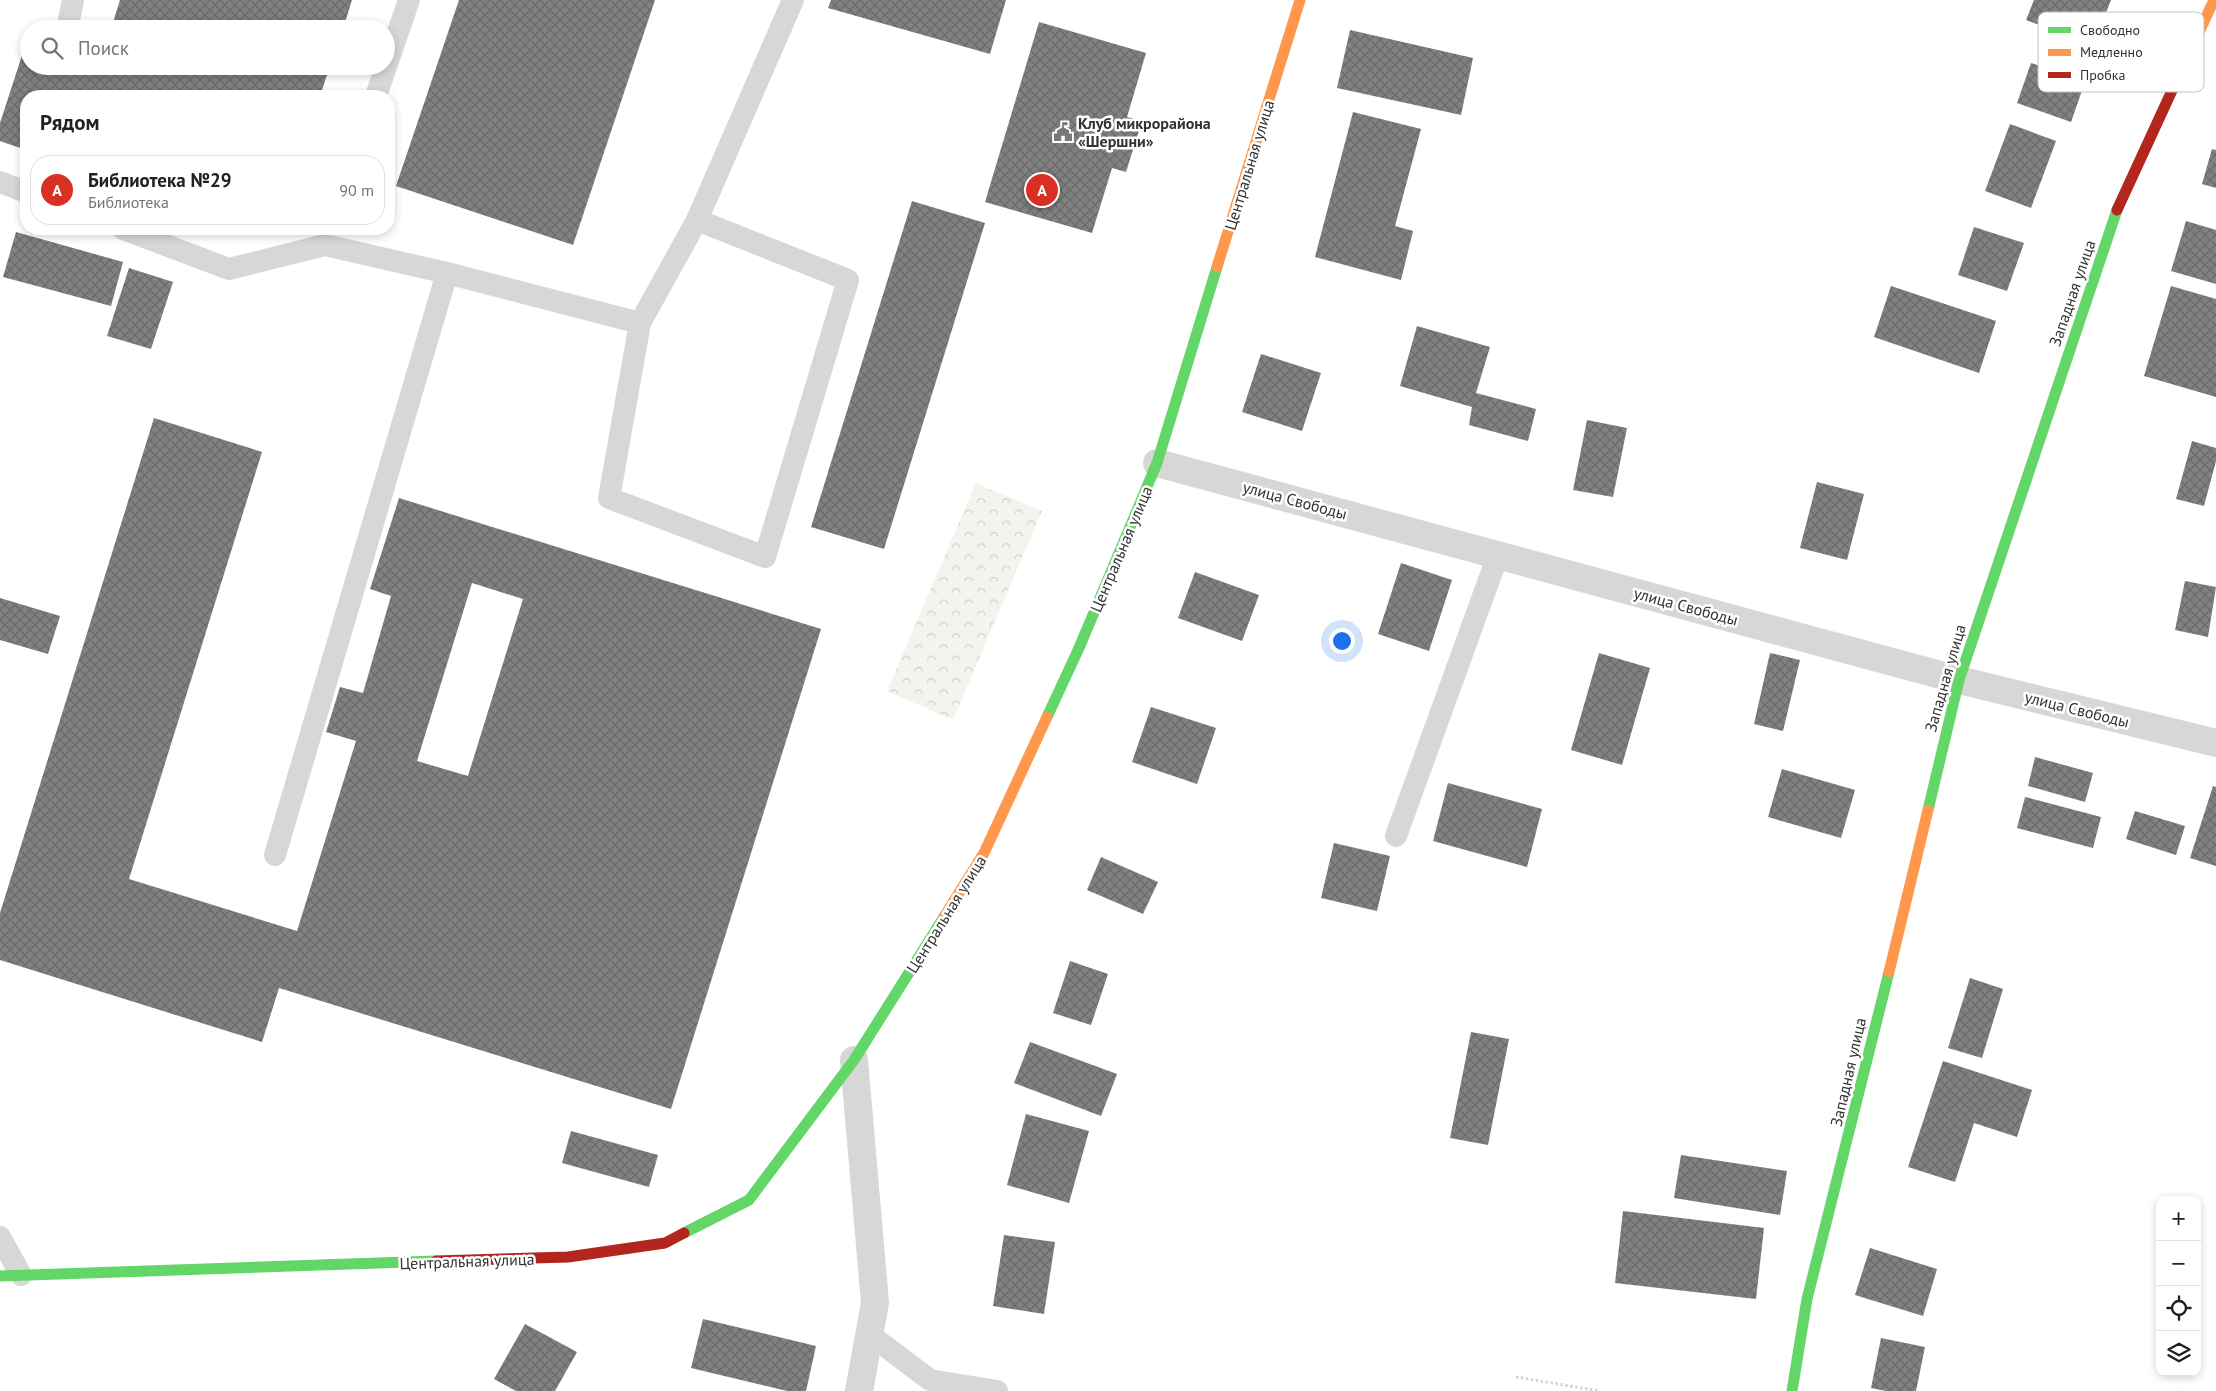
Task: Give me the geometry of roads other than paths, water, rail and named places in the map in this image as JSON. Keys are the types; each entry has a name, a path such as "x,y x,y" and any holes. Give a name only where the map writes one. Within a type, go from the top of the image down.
{"street":[{"name":"Центральная улица","path":"11,1275 568,1257 665,1243 749,1200 854,1060 984,854 1079,648 1157,463 1300,0"},
{"name":"Западная улица","path":"2204,21 2214,0"},
{"name":"Западная улица","path":"1792,1391 1806,1299 1847,1145 1959,680 2122,196 2171,92"},
{"name":"улица Свободы","path":"1157,463 1959,680 2216,743"},
{"path":"854,1060 875,1303 859,1391"}],"lane":[{"path":"395,42 410,0"},
{"path":"697,220 848,280 765,557 609,498 640,323 697,220 793,0"},
{"path":"378,90 383,75"},
{"path":"0,182 20,190"},
{"path":"139,235 229,269 328,237 448,273 640,323"},
{"path":"275,855 448,273"},
{"path":"1396,836 1498,555"},
{"path":"0,1236 11,1275"},
{"path":"869,1334 930,1380 997,1391"}],"place":[{"name":"Клуб микрорайона «Шершни»","path":"1063,132"},
{"name":"Библиотека №29","path":"1042,190"}]}
